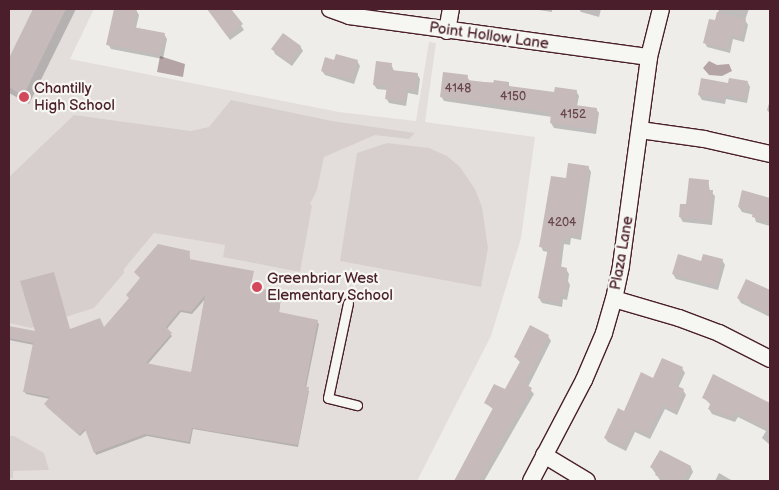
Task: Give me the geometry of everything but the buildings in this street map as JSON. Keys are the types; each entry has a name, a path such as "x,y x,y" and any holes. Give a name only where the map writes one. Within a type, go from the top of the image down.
{"street":[{"name":"Point Hollow Lane","path":"330,9 349,16 447,31 649,57"},
{"path":"447,31 451,9"},
{"name":"Plaza Lane","path":"531,481 584,380 604,333 614,299 621,265 649,57 661,9"},
{"path":"640,130 704,139 770,154"},
{"path":"614,299 711,330 770,359"},
{"path":"544,455 587,481"}],"lane":[{"path":"348,303 328,398 357,405"}],"shaded area":[{"name":"Greenbriar West Elementary School","path":"9,9 94,9 70,59 339,112 416,121 429,42 436,43 425,122 535,137 521,238 491,336 417,481 9,481"},
{"path":"160,56 185,64 183,77 157,72"},
{"path":"709,61 717,65 729,64 732,71 722,76 709,75 703,68"},
{"path":"231,100 332,121 415,133 409,139 375,135 324,157 317,190 310,204 312,206 300,272 223,257 225,245 154,233 124,269 124,273 94,308 31,328 9,323 9,177 74,115 191,131 209,127"},
{"path":"387,143 429,148 447,156 460,167 475,189 482,207 488,248 481,287 340,261 357,153"},
{"path":"9,436 14,436 44,453 49,470 13,471 13,478 9,479"}],"place":[{"name":"Chantilly High School","path":"24,97"},
{"name":"Greenbriar West Elementary School","path":"257,287"}]}
